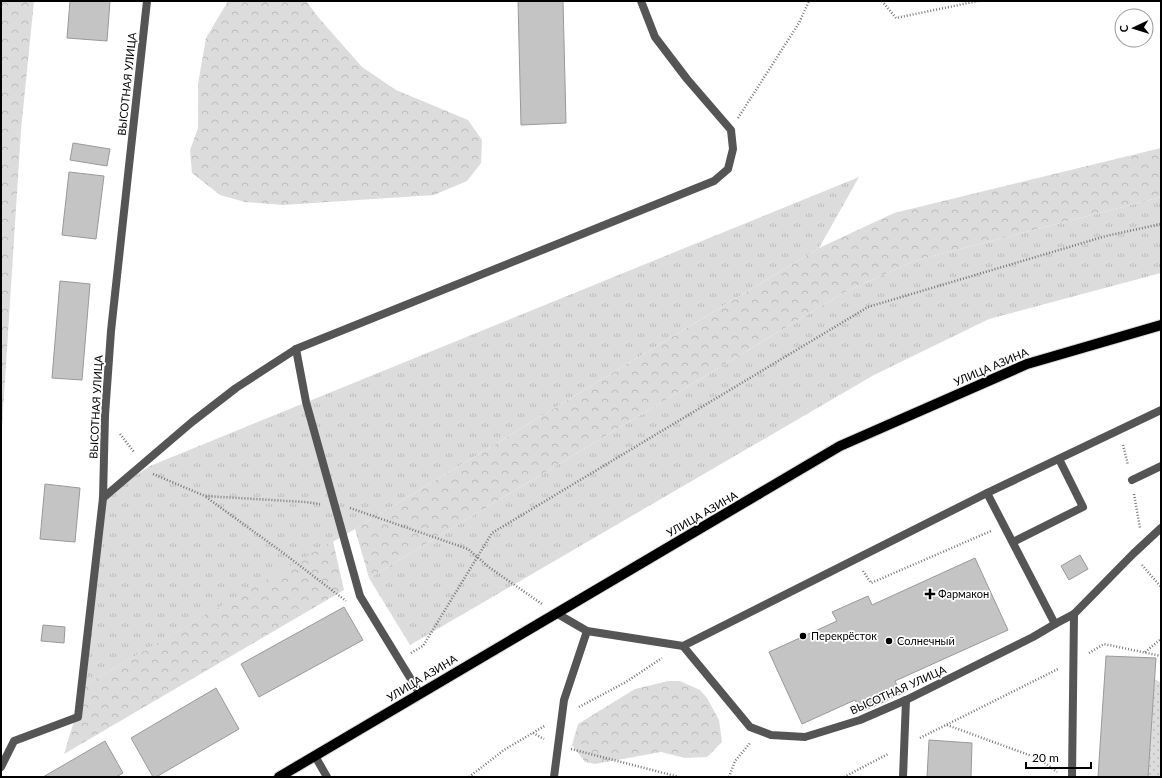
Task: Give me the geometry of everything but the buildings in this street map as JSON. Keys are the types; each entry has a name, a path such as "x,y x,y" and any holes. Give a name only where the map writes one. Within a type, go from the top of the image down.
{"main road":[{"name":"УЛИЦА АЗИНА","path":"279,777 840,446 1027,364 1161,325"}],"street":[{"name":"ВЫСОТНАЯ УЛИЦА","path":"1,767 14,741 78,717 103,498 105,415 111,331 147,1"},
{"path":"103,498 192,422 236,388 296,349 714,181 728,169 733,149 730,130 686,79 655,37 641,1"},
{"path":"296,349 306,402 360,596 420,694"},
{"path":"556,613 587,632 682,646 987,493 1161,410"},
{"path":"1013,542 1083,507 1059,459"},
{"path":"1132,480 1161,466"},
{"path":"987,493 1055,624"},
{"name":"ВЫСОТНАЯ УЛИЦА","path":"682,646 750,727 771,735 805,737 860,720 906,700 1032,637 1074,614 1161,528"},
{"path":"1072,777 1074,614"},
{"path":"554,777 564,700 587,632"},
{"path":"903,777 906,700"},
{"path":"315,756 327,777"}],"path":[{"path":"730,130 799,23 809,1"},
{"path":"882,1 896,18 978,1"},
{"path":"399,661 423,646 492,533 868,307 1106,236 1161,224"},
{"path":"206,496 282,552 346,602"},
{"path":"862,571 871,583 1004,525"},
{"path":"1133,554 1161,587"},
{"path":"1145,652 1161,639"},
{"path":"844,777 1074,662 1104,644 1161,656"},
{"path":"946,725 1040,759 1058,772"},
{"path":"729,777 735,761 760,731"},
{"path":"532,733 558,745 679,777"}],"green space":[{"path":"1,1 34,1 21,130 1,443"},
{"path":"228,1 306,1 318,17 362,67 396,90 468,120 482,140 481,163 467,181 434,195 283,205 245,202 220,195 192,173 190,150 198,128 198,84 206,38"},
{"path":"1161,148 1161,197 914,261 845,292 369,578 355,529 819,248 894,213"},
{"path":"859,177 819,248 355,529 85,685 101,498 150,466"},
{"path":"1161,197 1161,273 989,319 874,375 410,645 369,578 845,292 914,261"},
{"path":"333,541 344,590 64,754 85,685"},
{"path":"1155,679 1161,683 1161,777 1148,777"},
{"path":"668,681 680,681 700,690 707,698 719,720 722,742 707,757 685,758 661,752 595,764 585,762 572,745 578,724 635,689"}],"place":[{"name":"Фармакон","path":"930,594"},
{"name":"Перекрёсток","path":"803,636"},
{"name":"Солнечный","path":"889,641"}]}
